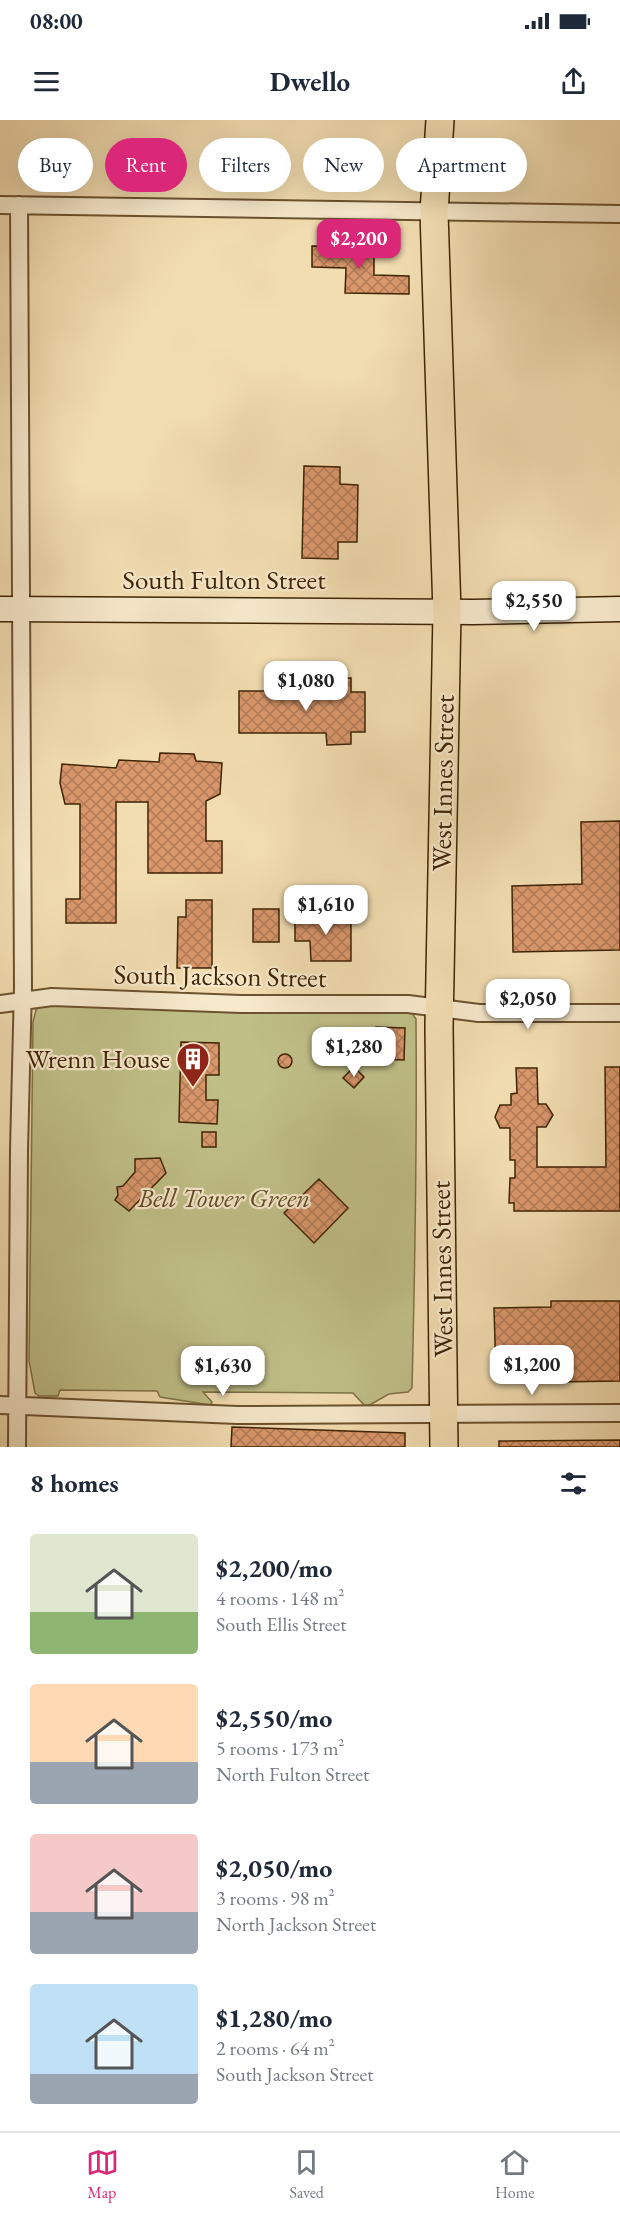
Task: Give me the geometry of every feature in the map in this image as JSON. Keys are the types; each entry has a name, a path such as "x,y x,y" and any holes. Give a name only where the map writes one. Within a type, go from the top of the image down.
{"main road":[{"name":"West Innes Street","path":"440,120 434,212 447,612 439,1006 444,1447"}],"street":[{"path":"0,205 620,214"},
{"path":"17,1447 23,1001 11,608 19,205"},
{"name":"South Fulton Street","path":"11,608 447,612 620,609"},
{"name":"South Jackson Street","path":"0,1004 52,997 241,1004 408,1004 439,1006 479,1013 620,1013"},
{"path":"0,1405 50,1409 237,1415 620,1413"}],"green space":[{"name":"Bell Tower Green","path":"41,1005 384,1007 411,1012 416,1019 416,1157 412,1388 408,1392 389,1394 366,1407 353,1393 203,1392 212,1402 210,1405 160,1397 157,1391 60,1390 58,1396 39,1396 35,1393 29,1361 33,1022 36,1010"}],"building":[{"path":"312,246 374,247 374,275 409,276 409,294 345,293 346,268 312,267"},
{"path":"304,466 340,467 340,484 358,485 357,542 338,542 338,559 302,558"},
{"path":"326,678 351,678 351,692 365,692 365,732 351,732 351,744 327,745 326,733 239,733 239,691 326,691"},
{"path":"160,753 194,754 196,761 222,763 220,794 206,801 206,841 222,841 222,873 148,873 148,802 116,802 116,923 66,923 66,899 80,899 80,804 65,804 60,783 62,764 116,768 119,760 159,762"},
{"path":"620,821 620,950 513,952 512,886 582,884 581,822"},
{"path":"186,900 212,900 212,968 177,968 178,917 186,917"},
{"path":"253,909 279,909 279,942 253,942"},
{"path":"295,915 351,916 351,961 311,961 310,941 295,941"},
{"path":"376,1027 405,1028 404,1060 375,1059"},
{"name":"Wrenn House","path":"181,1042 219,1043 219,1075 206,1075 206,1100 218,1100 217,1124 179,1122"},
{"path":"282,1054 288,1054 292,1061 288,1068 282,1068 278,1064 278,1058"},
{"path":"354,1067 364,1077 354,1088 343,1078"},
{"path":"605,1067 620,1067 620,1211 514,1211 514,1203 509,1203 510,1178 515,1178 515,1160 510,1160 510,1128 500,1128 495,1117 500,1105 511,1105 511,1094 517,1093 516,1068 537,1068 538,1104 546,1104 553,1115 546,1127 537,1127 537,1167 606,1167"},
{"path":"202,1132 216,1132 216,1147 202,1147"},
{"path":"160,1158 166,1173 129,1211 115,1200 118,1195 117,1187 123,1186 135,1172 135,1159"},
{"path":"319,1179 348,1208 314,1243 284,1213"},
{"path":"551,1301 620,1301 620,1381 555,1382 553,1375 496,1376 494,1308 551,1307"},
{"path":"232,1427 405,1433 405,1447 231,1447"},
{"path":"620,1440 620,1447 499,1447 499,1441"}],"place":[{"name":"Wrenn House","path":"193,1088"}]}
